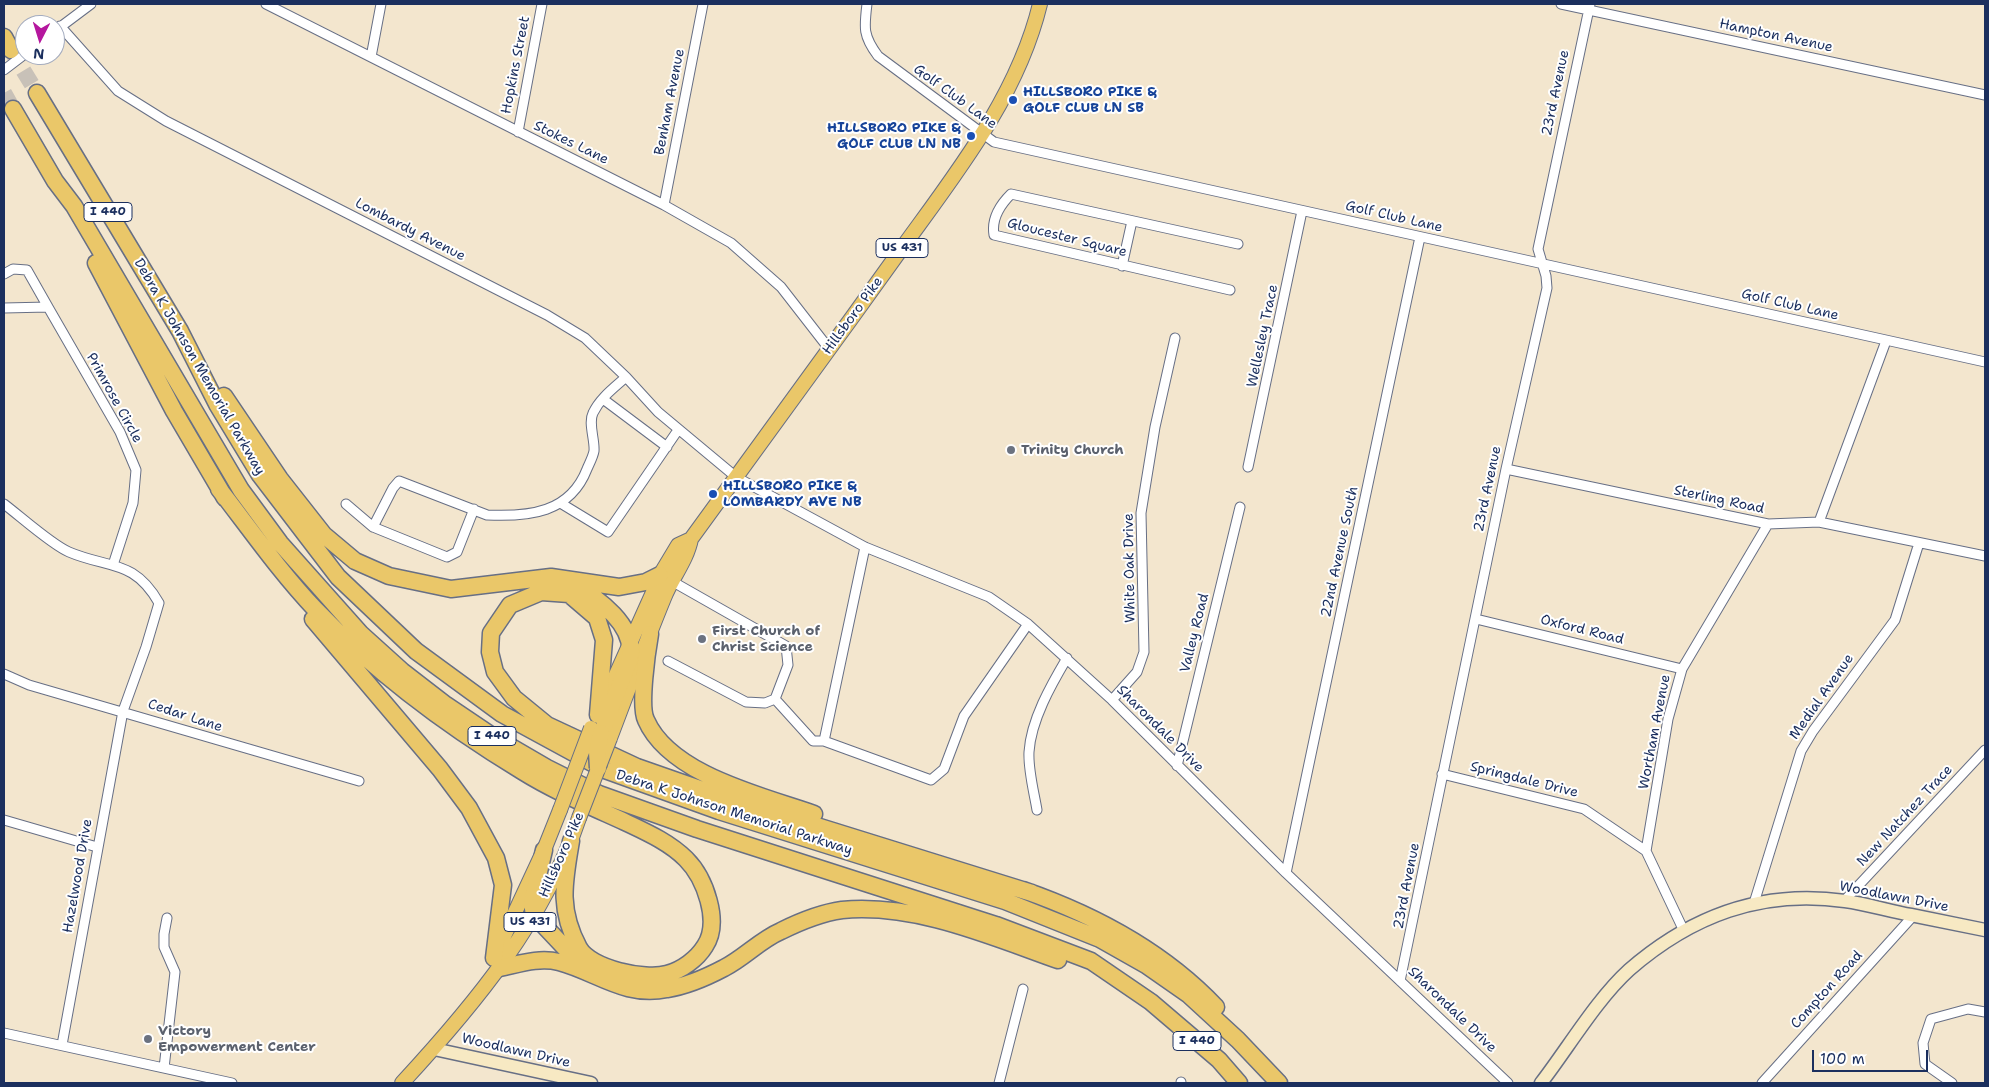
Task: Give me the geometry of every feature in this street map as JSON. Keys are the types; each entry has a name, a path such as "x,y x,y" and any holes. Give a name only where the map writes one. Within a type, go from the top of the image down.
{"highway":[{"name":"Debra K Johnson Memorial Parkway","path":"37,93 180,330 217,404 260,475 338,577 416,651 502,714 605,770 718,811 1005,902 1100,939 1146,965 1188,995 1238,1040 1279,1083"},
{"name":"Debra K Johnson Memorial Parkway","path":"14,109 55,181 74,206 241,490 280,543 361,634 446,706 540,764 599,794 697,829 996,925 1091,961 1151,1002 1219,1060 1239,1083"},
{"path":"55,181 68,210 164,393 220,489 274,572 428,754 469,808 496,858 501,872 503,885 497,963 542,960 559,962 620,987 645,991 667,989 725,968 754,946 780,931 810,918 841,910 888,910 934,919 978,932 1076,966 1151,1002"},
{"path":"180,330 280,479 324,535 355,561 389,576 451,589 551,577 619,587 666,577"},
{"path":"220,489 314,608 372,663 422,705 481,746 540,782 582,811 656,837 686,859 707,889 712,917 707,944 692,962 666,974 638,975 605,967 580,950 565,907 563,886 571,841"},
{"path":"565,580 586,591 608,609 630,639 632,650 629,661 600,729"},
{"path":"598,768 597,752 600,729 604,640 598,618 569,594 541,592 510,605 491,633 490,652 495,672 514,698 547,725 637,767 720,796 1032,893"},
{"path":"650,634 644,669 645,719 664,748 706,775 1032,893 1101,922 1147,948 1194,984 1247,1040 1279,1083"},
{"path":"544,850 532,902 534,915 587,973"}],"main road":[{"name":"Hillsboro Pike","path":"497,963 560,810 650,634 666,577 678,545 691,539 830,350 982,134 1021,60 1040,4"},
{"name":"Hillsboro Pike","path":"630,639 666,577"},
{"name":"Hillsboro Pike","path":"434,1048 477,995 497,963 534,915 571,841 598,768"},
{"name":"Woodlawn Drive","path":"1541,1083 1613,987 1629,971 1683,930 1717,914 1754,903 1799,898 1844,901 1985,930"},
{"name":"Woodlawn Drive","path":"434,1048 591,1083"},
{"name":"US 431","path":"402,1083 434,1048"}],"street":[{"path":"65,23 91,4"},
{"name":"Stokes Lane","path":"266,4 664,205 731,244 781,287 830,350"},
{"path":"371,56 381,4"},
{"name":"Hopkins Street","path":"518,132 542,4"},
{"name":"Benham Avenue","path":"664,205 703,4"},
{"name":"Golf Club Lane","path":"867,4 864,28 868,44 878,56 994,142 1985,362"},
{"name":"Hampton Avenue","path":"1561,4 1589,7 1985,95"},
{"name":"23rd Avenue","path":"1400,981 1506,469 1547,288 1538,248 1589,7"},
{"name":"Lombardy Avenue","path":"65,35 118,91 166,122 547,315 585,338 626,377 658,412 736,477"},
{"path":"4,70 13,47"},
{"name":"Gloucester Square","path":"1230,290 994,235 994,223 1001,204 1011,194 1238,244"},
{"name":"Wellesley Trace","path":"1248,467 1302,211"},
{"path":"1122,266 1132,220"},
{"name":"22nd Avenue South","path":"1286,873 1420,237"},
{"name":"Primrose Circle","path":"4,274 13,269 27,270 120,432 136,470 133,503 114,565"},
{"path":"4,308 48,306"},
{"name":"White Oak Drive","path":"1112,700 1137,672 1144,652 1141,512 1156,427 1175,338"},
{"path":"1819,522 1886,341"},
{"path":"374,527 392,488 399,482 487,515 503,516 547,510 562,504 583,481 594,452 591,415 603,399 626,377"},
{"path":"603,399 668,445"},
{"path":"562,504 608,532 678,430"},
{"name":"Sterling Road","path":"1506,469 1768,524 1819,522 1985,556"},
{"name":"Sharondale Drive","path":"736,477 865,547 989,597 1028,624 1112,700 1286,873 1508,1083"},
{"path":"4,504 68,552 114,565"},
{"path":"346,504 374,527 447,557 457,552 474,509"},
{"name":"Valley Road","path":"1177,766 1240,506"},
{"name":"Wortham Avenue","path":"1646,851 1668,719 1682,669 1768,524"},
{"name":"Medial Avenue","path":"1754,903 1800,751 1817,725 1895,620 1919,543"},
{"path":"824,741 865,547"},
{"name":"Hazelwood Drive","path":"62,1045 123,711 159,603 149,585 138,575 114,565"},
{"path":"666,577 786,646 788,665 775,699 765,703 746,702 668,661"},
{"name":"Oxford Road","path":"1476,619 1682,669"},
{"path":"775,699 813,741 824,741 931,780 944,769 964,716 1028,624"},
{"path":"1037,810 1029,752 1039,711 1051,684 1067,658"},
{"name":"Cedar Lane","path":"4,674 29,686 123,711 230,745 359,781"},
{"name":"New Natchez Trace","path":"1844,901 1985,750"},
{"name":"Springdale Drive","path":"1442,774 1584,809 1646,851"},
{"path":"4,820 97,847"},
{"path":"1646,851 1683,930"},
{"name":"Compton Road","path":"1762,1083 1912,916"},
{"path":"164,1068 175,972 164,947 167,918"},
{"path":"999,1083 1023,989"},
{"path":"1952,1083 1926,1064 1923,1043 1931,1019 1968,1009 1985,1012"},
{"path":"4,1033 232,1083"}],"tunnel":[{"path":"11,50 37,93"},
{"path":"4,93 13,109"}],"place":[{"name":"HILLSBORO PIKE & GOLF CLUB LN SB","path":"1013,100"},
{"name":"HILLSBORO PIKE & GOLF CLUB LN NB","path":"971,136"},
{"name":"Trinity Church","path":"1011,450"},
{"name":"HILLSBORO PIKE & LOMBARDY AVE NB","path":"713,494"},
{"name":"First Church of Christ Science","path":"702,639"},
{"name":"Victory Empowerment Center","path":"148,1039"}]}
